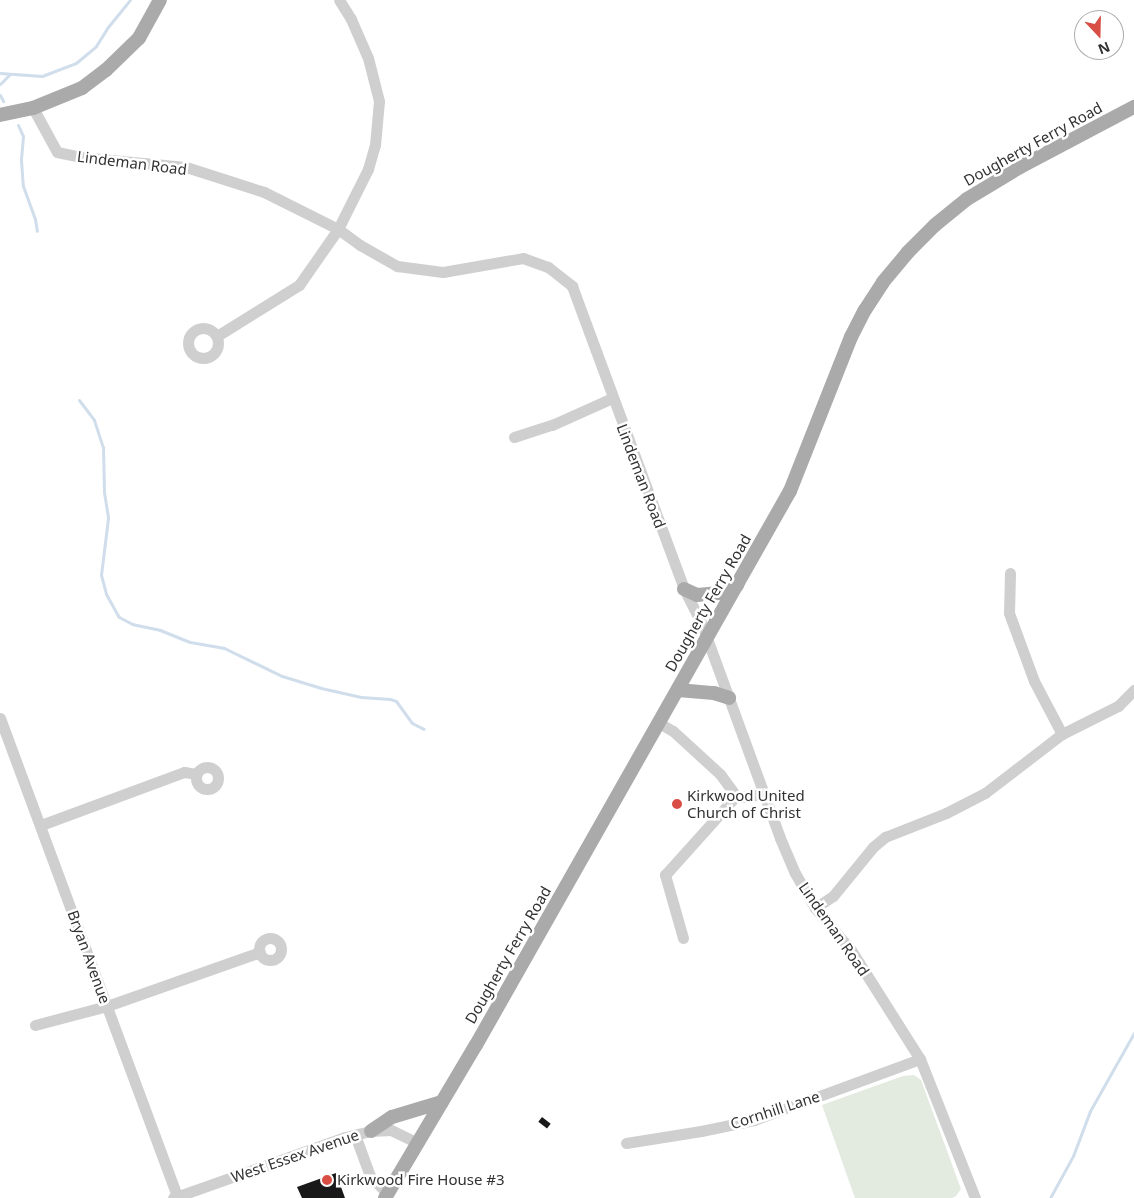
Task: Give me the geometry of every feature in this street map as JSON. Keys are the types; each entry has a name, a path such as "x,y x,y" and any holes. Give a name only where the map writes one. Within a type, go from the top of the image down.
{"main road":[{"path":"0,115 33,108 82,88 106,70 139,38 160,0"},
{"name":"Dougherty Ferry Road","path":"387,1196 678,690 790,491 851,338 865,310 898,264 935,225 984,188 1056,147 1134,107"},
{"path":"684,589 697,595 720,594 737,585"},
{"path":"678,690 714,693 729,698"},
{"path":"372,1131 392,1117 442,1102"}],"street":[{"path":"217,336 299,285 338,229 368,169 376,145 379,100 368,58 351,19 340,0"},
{"name":"Lindeman Road","path":"33,108 57,152 80,157 186,167 264,192 338,229 360,246 398,266 443,272 523,258 548,267 572,286 684,589 707,638 795,874 815,908 851,950 920,1059 975,1198"},
{"path":"514,437 552,425 612,398"},
{"path":"1010,573 1009,613 1039,693 1062,734"},
{"path":"815,908 833,896 873,847 885,837 946,813 985,793 1062,734 1118,706 1134,690"},
{"name":"Bryan Avenue","path":"0,718 41,825 175,1197"},
{"path":"659,723 673,731 720,774 736,796 764,794"},
{"path":"41,825 184,772 196,774"},
{"path":"683,938 665,875 736,796"},
{"path":"35,1024 106,1006 260,952"},
{"name":"Cornhill Lane","path":"626,1143 754,1120 920,1059"},
{"name":"West Essex Avenue","path":"175,1197 355,1135 372,1131 391,1130 418,1143"},
{"path":"355,1135 370,1176 387,1196"}],"shaded area":[{"path":"914,1075 921,1080 961,1189 952,1198 855,1198 822,1105 903,1076"}],"building":[{"path":"542,1117 551,1124 547,1129 538,1122"},
{"name":"Kirkwood Fire House #3","path":"336,1173 345,1198 302,1198 297,1187"}],"waterway":[{"path":"0,73 42,76 76,63 96,46 108,27 130,0"},
{"path":"0,84 10,74"},
{"path":"0,95 3,101"},
{"path":"18,125 23,136 21,160 23,186 35,219 37,231"},
{"path":"79,400 94,420 103,447 104,492 108,518 101,575 106,594 119,617 132,624 160,630 190,642 224,648 282,676 321,688 361,697 396,701 412,723 424,729"},
{"path":"1050,1198 1073,1156 1090,1111 1134,1033"}],"place":[{"name":"Kirkwood United Church of Christ","path":"677,804"},
{"name":"Kirkwood Fire House #3","path":"327,1180"}]}
